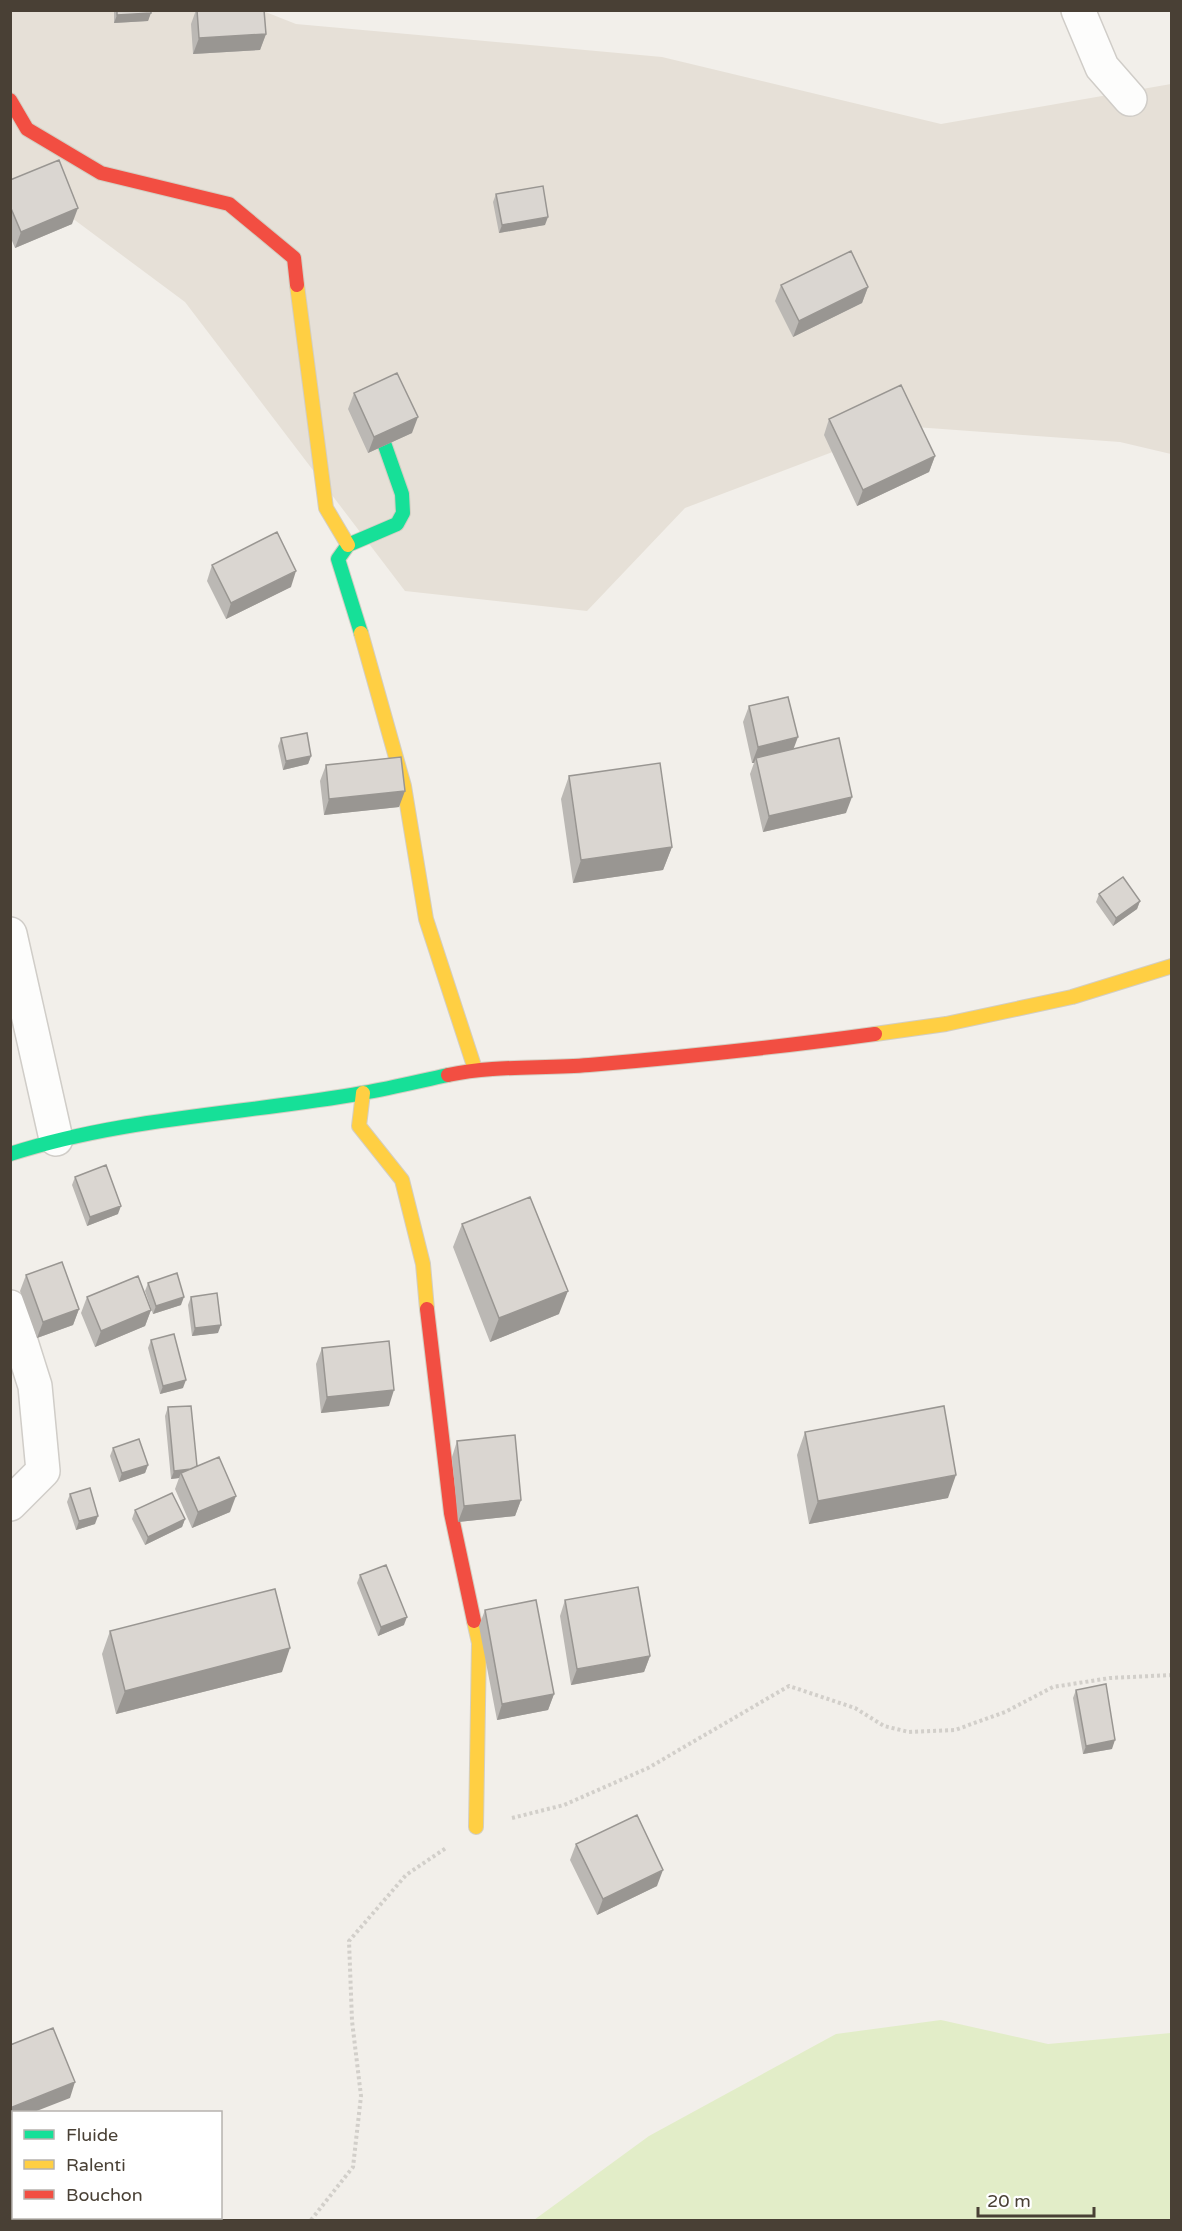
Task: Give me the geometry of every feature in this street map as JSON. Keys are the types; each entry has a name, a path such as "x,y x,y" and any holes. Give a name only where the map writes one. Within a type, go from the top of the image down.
{"street":[{"path":"1078,10 1102,67 1130,99"},
{"path":"10,100 27,129 102,173 229,204 294,258 326,508 348,545"},
{"path":"383,440 402,494 403,513 397,524 348,545 338,559 378,686 404,786 426,919 475,1069"},
{"path":"10,934 56,1139"},
{"path":"10,1155 56,1139 156,1119 363,1093 475,1069 537,1069 638,1061 871,1035 946,1024 1071,996 1172,966"},
{"path":"363,1093 359,1126 402,1180 423,1264 433,1372 451,1513 479,1642 476,1827"},
{"path":"10,1307 35,1386 43,1471 10,1504"}],"path":[{"path":"311,2220 353,2167 361,2096 352,2021 349,1941 406,1875 476,1827 564,1805 648,1767 789,1686 855,1708 884,1726 909,1732 955,1730 1005,1712 1053,1687 1110,1678 1172,1675"}],"shaded area":[{"path":"11,11 263,11 296,24 662,57 941,124 1171,84 1171,454 1120,442 901,426 685,508 587,611 405,591 185,302 72,218 11,215"}],"green space":[{"path":"941,2020 1048,2044 1171,2033 1171,2220 534,2220 649,2136 836,2034"}],"building":[{"path":"117,10 151,10 151,13 117,15"},
{"path":"197,10 264,10 266,34 199,38"},
{"path":"59,160 78,208 21,232 10,206 10,180"},
{"path":"543,186 548,217 502,225 496,194"},
{"path":"851,251 868,287 799,321 781,285"},
{"path":"397,373 418,417 374,437 354,393"},
{"path":"901,385 935,456 863,490 829,419"},
{"path":"277,532 296,571 231,603 212,565"},
{"path":"788,697 798,737 758,747 749,706"},
{"path":"307,733 311,756 286,761 281,738"},
{"path":"839,738 852,797 769,816 756,758"},
{"path":"401,757 405,791 329,799 326,765"},
{"path":"660,763 672,847 581,860 569,776"},
{"path":"1123,877 1140,901 1116,918 1099,894"},
{"path":"106,1165 121,1206 90,1217 75,1177"},
{"path":"530,1197 568,1291 499,1318 462,1224"},
{"path":"62,1262 79,1309 43,1322 26,1275"},
{"path":"177,1273 184,1297 156,1306 148,1283"},
{"path":"138,1276 151,1310 101,1331 87,1297"},
{"path":"217,1293 221,1325 195,1328 191,1297"},
{"path":"174,1334 186,1380 163,1386 151,1340"},
{"path":"389,1341 394,1390 327,1397 322,1348"},
{"path":"191,1406 197,1466 174,1471 168,1407"},
{"path":"944,1406 956,1475 818,1501 805,1432"},
{"path":"515,1435 521,1500 464,1506 457,1441"},
{"path":"139,1439 148,1465 122,1473 113,1448"},
{"path":"219,1457 236,1496 198,1512 181,1473"},
{"path":"90,1488 98,1516 79,1521 70,1494"},
{"path":"172,1493 185,1519 148,1537 135,1510"},
{"path":"386,1565 407,1617 381,1627 360,1575"},
{"path":"638,1587 650,1656 577,1669 565,1600"},
{"path":"275,1589 290,1648 125,1691 110,1631"},
{"path":"536,1600 554,1694 502,1704 485,1610"},
{"path":"1106,1684 1115,1740 1086,1746 1076,1690"},
{"path":"637,1815 663,1870 603,1899 576,1844"},
{"path":"53,2028 75,2082 10,2108 10,2045"}],"traffic: fast":[{"path":"361,633 338,559 348,545 397,524 403,513 402,494 383,440"},
{"path":"10,1154 53,1142 141,1124 363,1093 448,1075"}],"traffic: slow":[{"path":"297,285 326,508 348,545"},
{"path":"361,633 404,786 426,919 475,1069"},
{"path":"875,1034 946,1024 1072,997 1172,966"},
{"path":"363,1093 359,1126 402,1180 423,1264 427,1309"},
{"path":"474,1621 479,1643 476,1827"}],"traffic: jam":[{"path":"10,100 27,129 101,173 229,204 294,258 297,285"},
{"path":"448,1075 483,1070 660,1059 875,1034"},
{"path":"427,1309 451,1513 474,1621"}]}
